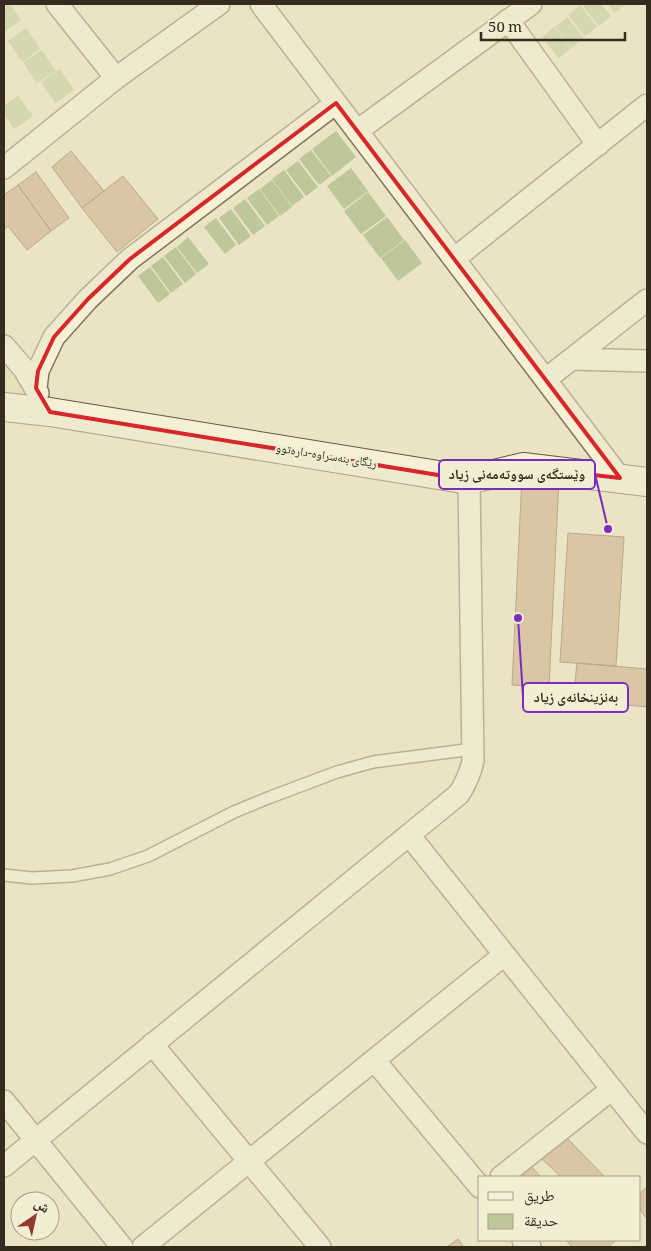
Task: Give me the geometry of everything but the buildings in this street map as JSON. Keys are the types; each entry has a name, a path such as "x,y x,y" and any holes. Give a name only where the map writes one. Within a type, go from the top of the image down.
{"street":[{"path":"57,4 116,78"},
{"path":"4,168 116,78 219,4"},
{"path":"357,131 531,4"},
{"path":"271,7 336,103 620,478"},
{"path":"508,20 598,144"},
{"path":"36,388 38,370 54,337 88,299 130,260 336,103"},
{"path":"454,259 647,105"},
{"path":"546,380 647,300"},
{"path":"4,346 24,369 50,412"},
{"path":"572,359 647,361"},
{"name":"رێگای بنەسراوە-دارەتوو","path":"4,407 50,412 469,480 523,467 647,482"},
{"path":"4,1166 459,794 470,773 473,761 469,480"},
{"path":"408,835 647,1133"},
{"path":"143,1247 504,955"},
{"path":"152,1044 320,1247"},
{"path":"374,1060 478,1185"},
{"path":"502,1176 612,1089"},
{"path":"4,1101 122,1247"}],"lane":[{"path":"4,875 32,878 72,876 110,869 148,856 234,812 337,772 373,762 473,749"}],"highlighted area":[{"path":"336,103 620,478 523,467 469,480 50,412 36,388 38,371 54,337 88,299 130,259"}],"green space":[{"path":"4,4 10,4 21,20 4,32"},
{"path":"601,4 611,16 599,26 582,5"},
{"path":"607,4 627,4 614,13"},
{"path":"580,5 597,27 585,36 568,15"},
{"path":"567,17 584,38 572,48 555,27"},
{"path":"554,27 571,48 559,58 542,37"},
{"path":"26,28 40,49 22,62 8,41"},
{"path":"42,50 56,71 37,83 23,62"},
{"path":"60,69 74,90 55,103 41,82"},
{"path":"18,96 33,116 14,129 4,114 4,106"},
{"path":"336,131 356,157 332,176 312,149"},
{"path":"311,150 331,176 319,185 299,159"},
{"path":"298,161 318,187 306,196 286,170"},
{"path":"351,168 368,191 344,209 327,186"},
{"path":"284,170 304,197 292,206 272,179"},
{"path":"272,180 292,207 280,216 260,189"},
{"path":"259,189 279,216 267,225 247,198"},
{"path":"368,192 386,216 361,234 344,211"},
{"path":"245,199 265,226 253,235 233,208"},
{"path":"231,209 251,236 239,245 219,218"},
{"path":"387,217 404,240 380,258 363,235"},
{"path":"216,218 236,245 225,254 204,227"},
{"path":"188,237 209,264 197,273 177,247"},
{"path":"405,240 422,263 398,281 381,258"},
{"path":"176,247 196,274 185,283 164,256"},
{"path":"163,257 183,284 171,293 151,266"},
{"path":"150,267 170,294 158,303 138,276"}],"sand":[{"path":"4,346 50,412 4,407"}],"place":[{"name":"وێستگەی سووتەمەنی زیاد","path":"608,529"},
{"name":"بەنزینخانەی زیاد","path":"518,618"}]}
